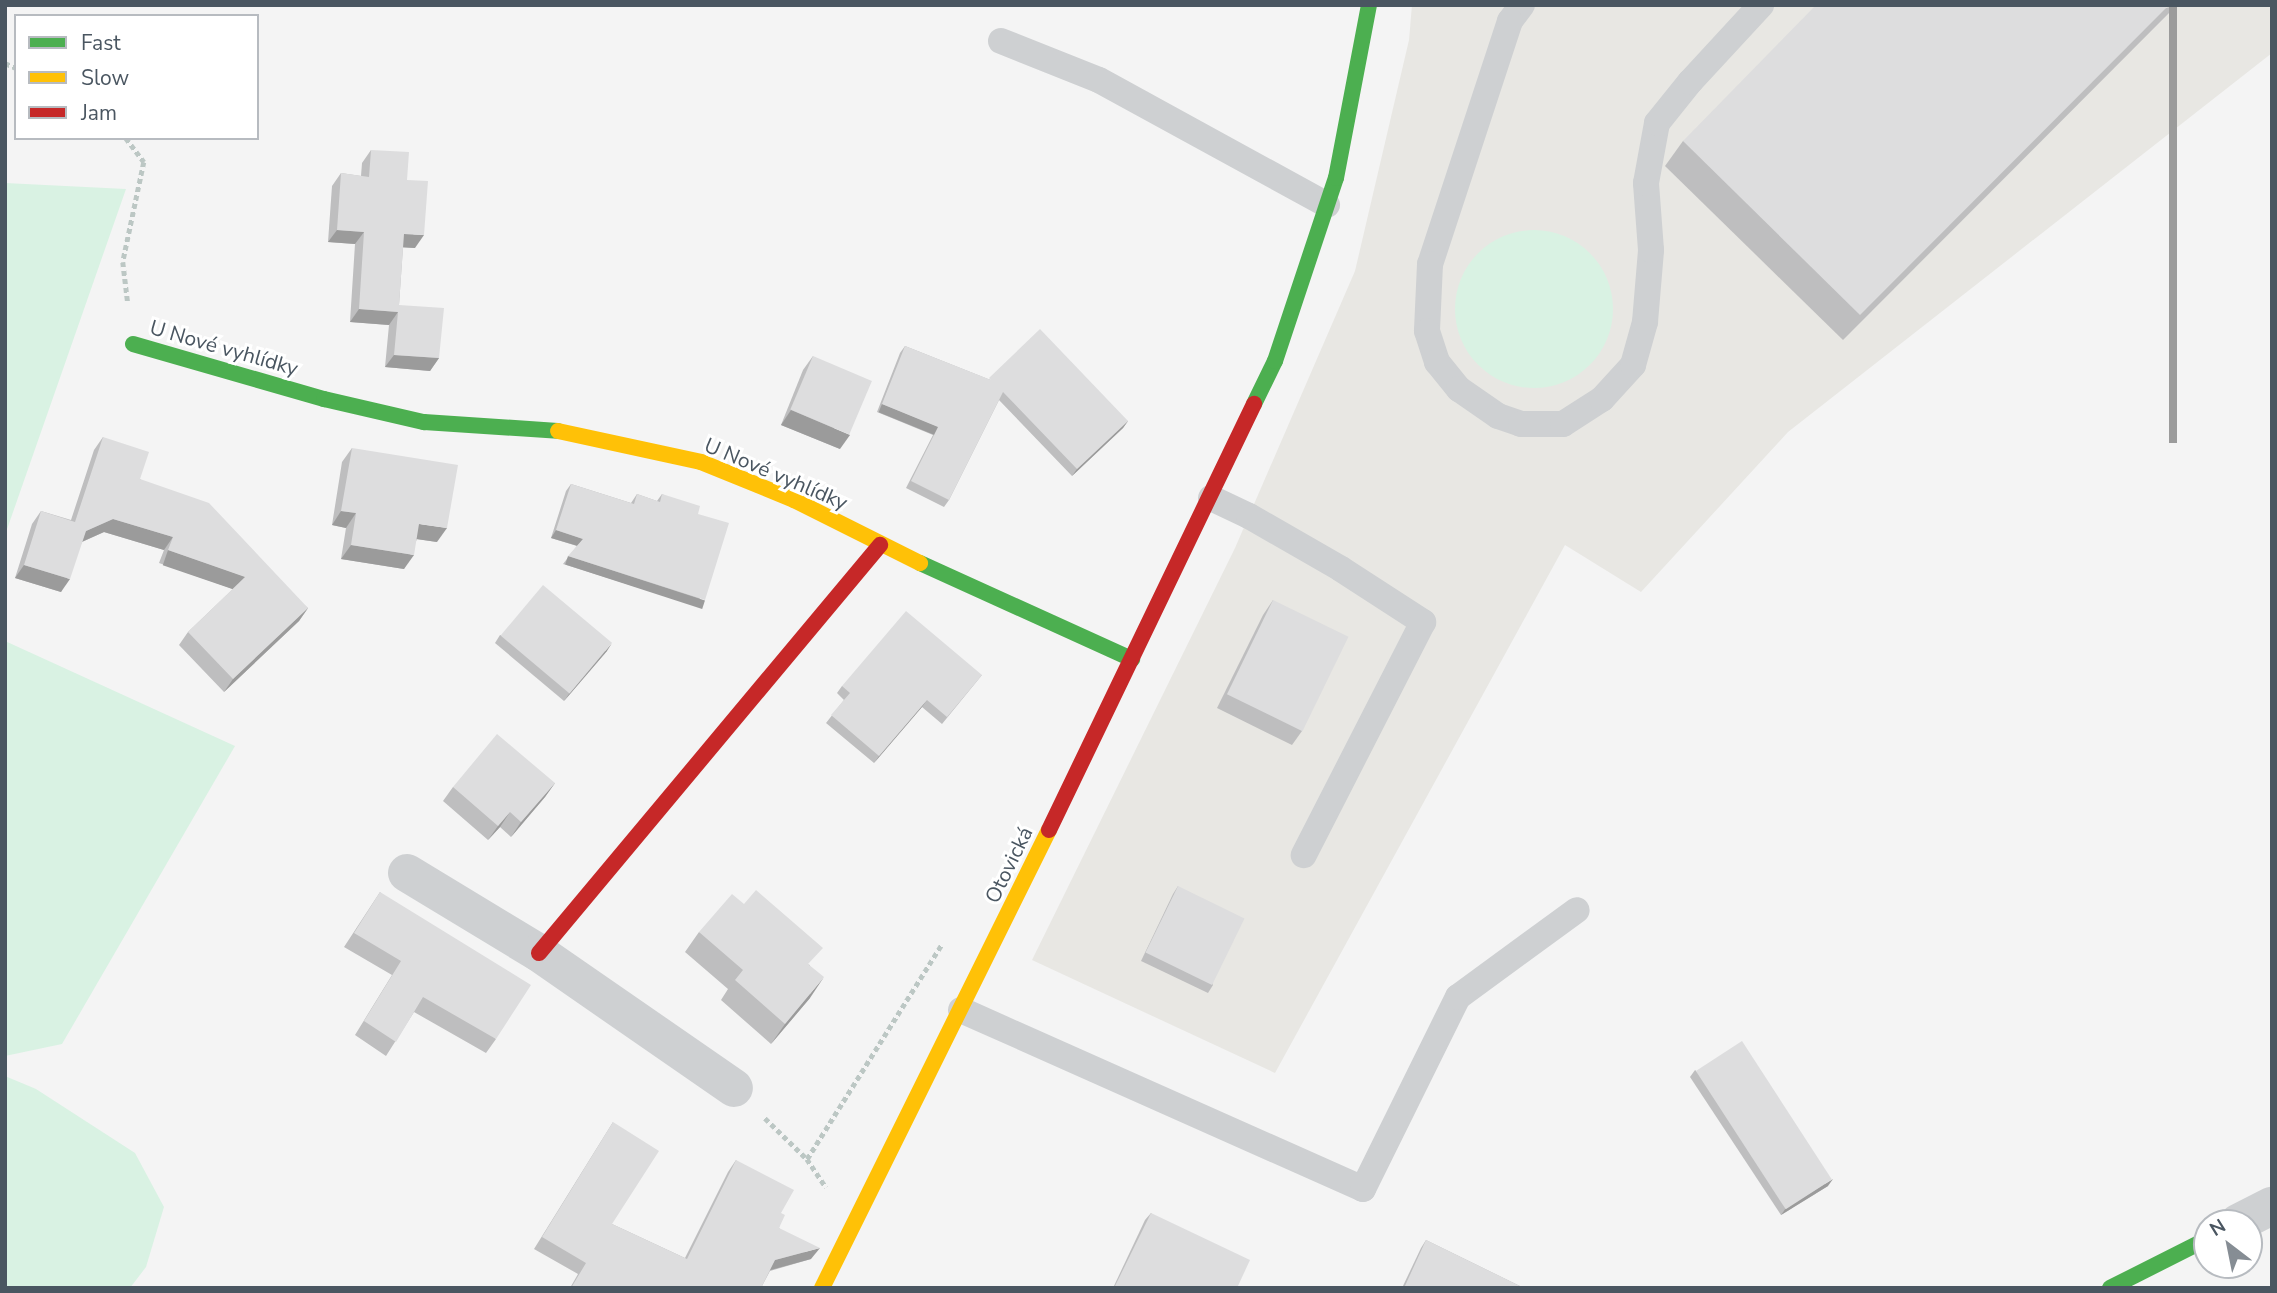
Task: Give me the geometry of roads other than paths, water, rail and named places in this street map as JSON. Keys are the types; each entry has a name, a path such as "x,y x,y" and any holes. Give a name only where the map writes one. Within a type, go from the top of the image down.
{"street":[{"name":"Otovická","path":"822,1288 961,1010 1230,459 1275,361 1336,178 1369,5"},
{"name":"U Nové vyhlídky","path":"133,344 324,399 424,422 561,431 701,462 794,500 880,545 1132,659"},
{"path":"539,953 880,545"},
{"path":"407,873 539,953 734,1088"},
{"path":"2110,1288 2193,1246"}],"lane":[{"path":"1522,5 1510,21 1430,264 1427,331 1437,362 1459,389 1498,416 1521,424 1563,424 1602,399 1633,365 1645,322 1651,250 1646,183 1657,123 1690,82 1761,5"},
{"path":"1001,41 1099,80 1327,205"},
{"path":"1211,498 1250,516 1341,569 1423,622 1304,855"},
{"path":"961,1010 1363,1189 1458,997 1577,910"}]}
